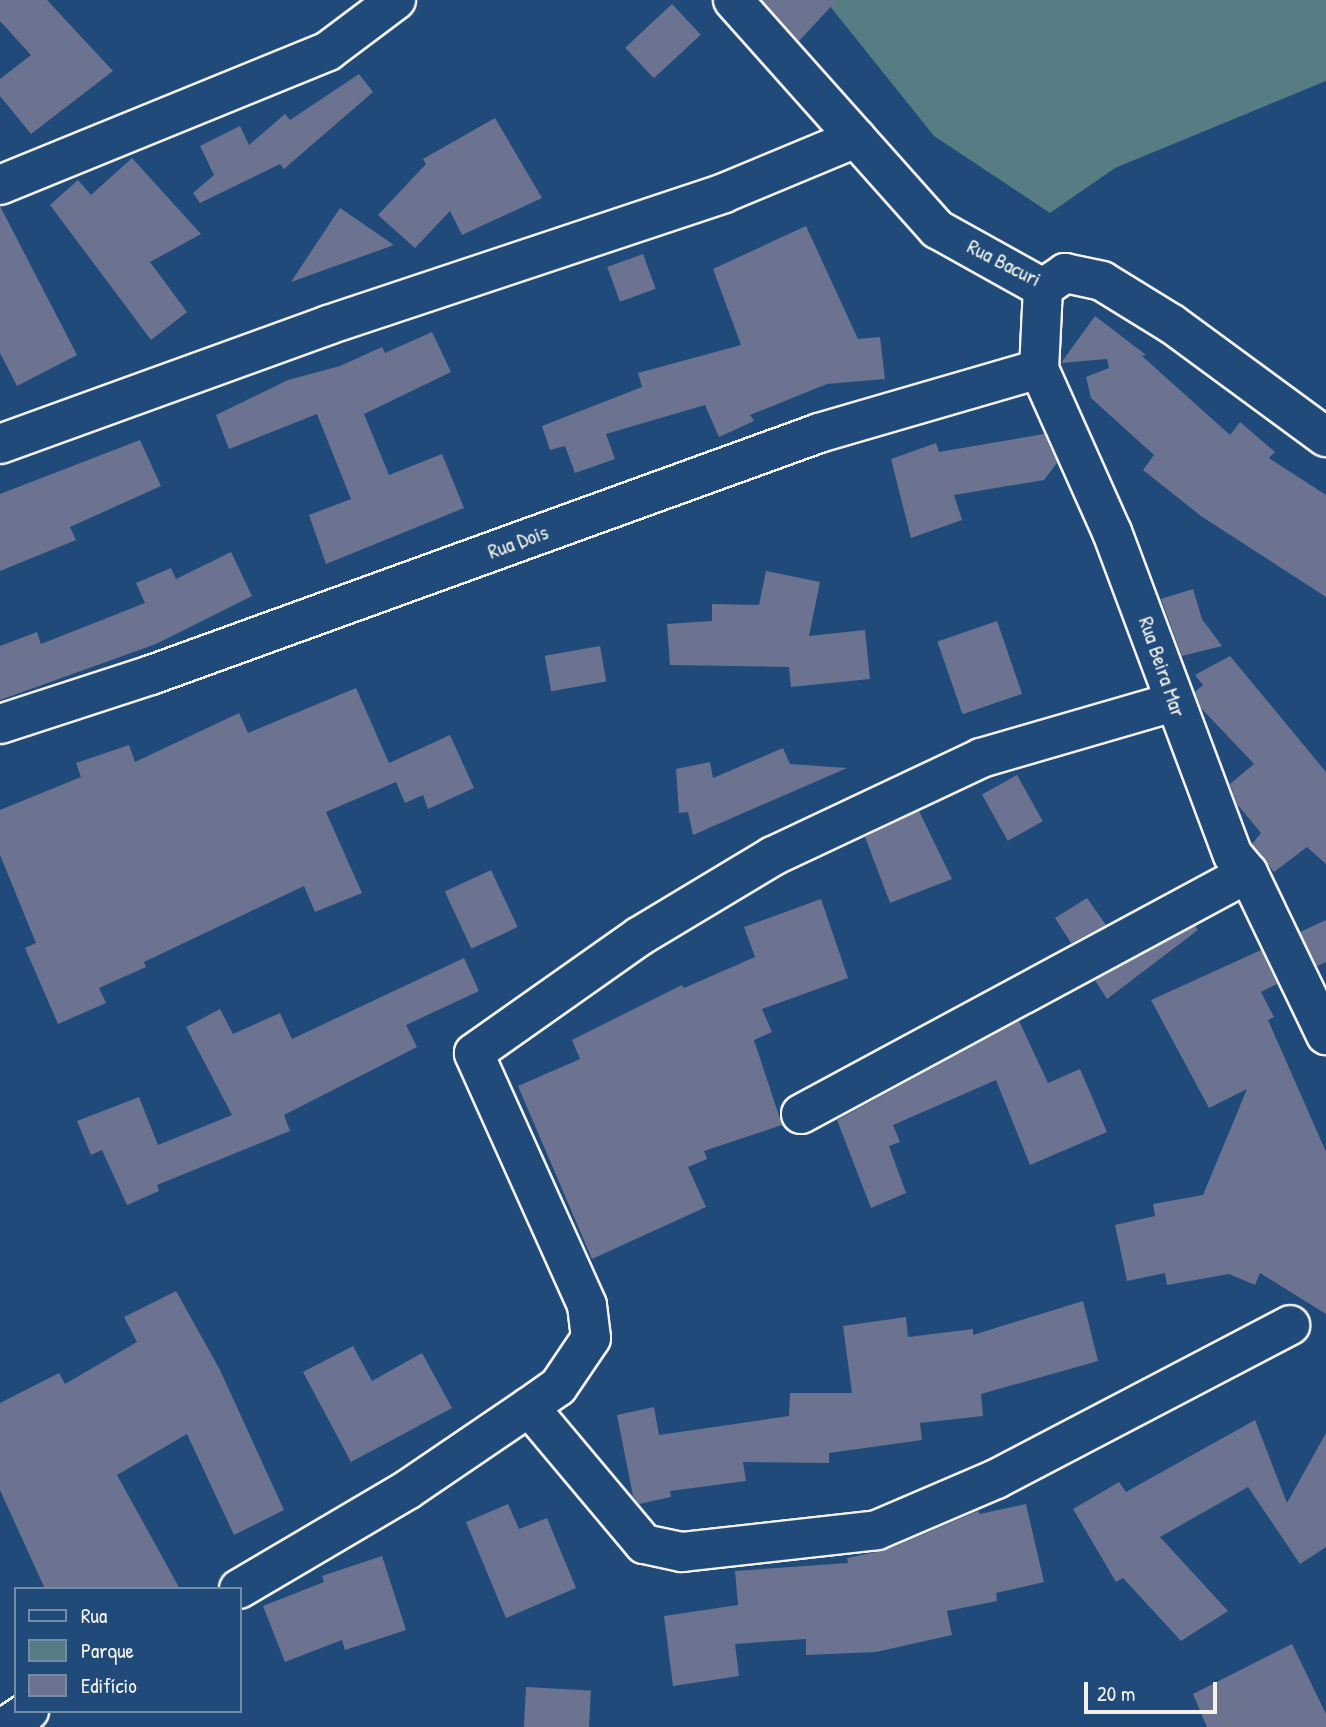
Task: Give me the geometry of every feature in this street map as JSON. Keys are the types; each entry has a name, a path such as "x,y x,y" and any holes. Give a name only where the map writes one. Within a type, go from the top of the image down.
{"street":[{"path":"0,185 328,51 396,0"},
{"name":"Rua Bacuri","path":"733,0 937,229 1044,288 1065,272 1102,281 1172,324 1326,437"},
{"path":"0,444 328,325 724,193 856,138"},
{"name":"Rua Beira Mar","path":"1044,288 1039,369 1112,532 1233,855 1248,873 1326,1035"},
{"name":"Rua Dois","path":"0,724 151,675 819,433 1039,369"},
{"path":"242,1587 407,1490 558,1387 592,1338 587,1306 474,1053 640,936 773,856 981,758 1174,702"},
{"path":"801,1114 1248,873"},
{"path":"529,1407 644,1544 682,1552 877,1530 996,1479 1290,1325"},
{"path":"5,1727 26,1713"}],"green space":[{"path":"825,0 1326,0 1326,81 1115,168 1050,213 934,136"}],"building":[{"path":"0,0 47,0 113,71 31,134 0,96 0,79 31,55 0,21"},
{"path":"762,0 837,0 799,41"},
{"path":"672,4 701,35 654,78 625,48"},
{"path":"359,74 373,92 284,169 280,164 200,203 193,193 214,175 200,146 240,126 249,145 285,114 290,120"},
{"path":"495,118 542,198 462,235 450,211 415,248 378,215 426,164 423,159"},
{"path":"132,158 201,234 150,262 187,312 151,340 50,205 78,180 91,195"},
{"path":"0,206 77,355 17,386 0,353"},
{"path":"340,208 394,245 291,282"},
{"path":"806,226 858,339 880,337 885,379 827,384 750,415 754,421 719,437 705,405 606,434 615,459 575,473 565,446 550,450 542,426 642,387 638,373 741,345 713,269"},
{"path":"643,254 656,289 620,302 607,267"},
{"path":"1095,316 1146,355 1142,356 1230,435 1240,422 1275,452 1269,458 1326,495 1326,597 1201,516 1143,470 1154,455 1091,398 1086,377 1109,368 1107,359 1061,363"},
{"path":"432,332 451,372 364,414 389,475 442,454 464,508 326,564 309,515 351,499 317,414 229,449 216,415 288,380 340,366 382,347 385,353"},
{"path":"1044,434 1057,463 1044,480 954,495 962,520 911,538 891,459 936,443 939,452"},
{"path":"140,440 161,486 70,527 76,540 0,571 0,494"},
{"path":"231,552 252,596 156,644 0,700 0,646 37,632 41,644 145,603 136,583 171,568 176,579"},
{"path":"766,571 820,582 809,636 865,630 870,679 791,687 789,667 670,665 667,624 712,621 712,604 759,605"},
{"path":"1193,589 1202,619 1222,646 1182,656 1161,599"},
{"path":"997,621 1022,694 963,714 937,642"},
{"path":"600,646 606,681 551,691 545,656"},
{"path":"1230,656 1326,772 1326,864 1307,847 1274,872 1252,844 1261,833 1237,804 1230,784 1254,764 1201,708 1195,692 1203,685 1195,675"},
{"path":"356,688 389,763 450,735 474,788 428,809 423,795 405,803 396,782 326,812 362,893 315,912 304,886 144,962 146,967 99,988 106,1003 58,1024 25,948 36,943 0,855 0,810 81,777 76,763 129,745 135,762 239,713 248,733"},
{"path":"783,748 790,764 847,768 693,835 688,812 679,813 676,769 710,762 713,778"},
{"path":"1017,775 1043,821 1008,841 982,794"},
{"path":"919,811 952,879 890,903 865,837"},
{"path":"491,870 518,927 471,949 445,892"},
{"path":"1087,898 1106,925 1071,943 1055,918"},
{"path":"821,899 848,978 762,1009 772,1032 754,1040 782,1125 704,1151 707,1159 688,1167 706,1207 592,1259 518,1086 580,1059 572,1040 682,985 684,988 755,957 744,927"},
{"path":"1326,920 1326,962 1317,966 1300,932"},
{"path":"1195,926 1198,930 1107,999 1095,980"},
{"path":"1261,950 1277,984 1261,992 1274,1017 1268,1020 1326,1152 1326,1314 1260,1273 1255,1285 1229,1274 1167,1285 1165,1273 1127,1281 1115,1225 1155,1216 1153,1204 1203,1195 1247,1089 1209,1108 1151,1000"},
{"path":"464,958 479,991 406,1025 417,1047 284,1115 290,1131 157,1185 159,1191 127,1205 102,1150 91,1155 77,1121 139,1097 158,1145 232,1115 186,1027 220,1009 233,1034 280,1013 292,1039"},
{"path":"1019,1021 1048,1083 1080,1069 1107,1132 1030,1165 996,1080 893,1125 900,1142 889,1146 906,1193 871,1208 837,1120"},
{"path":"176,1291 219,1368 284,1510 234,1535 187,1434 117,1475 179,1587 44,1587 0,1490 0,1403 59,1373 65,1384 137,1342 124,1317"},
{"path":"1083,1301 1098,1361 981,1394 983,1416 920,1423 922,1440 829,1453 829,1463 743,1462 746,1481 670,1491 671,1497 639,1504 633,1496 617,1415 654,1407 659,1435 789,1416 790,1393 852,1393 843,1326 906,1317 908,1337 973,1329 973,1335"},
{"path":"353,1346 372,1381 422,1353 452,1408 351,1462 303,1372"},
{"path":"1255,1420 1287,1503 1326,1433 1326,1547 1300,1564 1248,1487 1160,1537 1228,1611 1181,1641 1123,1578 1116,1582 1073,1509 1119,1482 1126,1492"},
{"path":"508,1504 519,1529 547,1518 576,1588 506,1618 466,1522"},
{"path":"1026,1504 1044,1582 996,1593 997,1601 947,1611 952,1635 876,1652 806,1655 806,1639 735,1644 739,1676 673,1686 664,1616 738,1605 735,1571 848,1563 847,1558 886,1550 978,1511 980,1514"},
{"path":"382,1556 406,1630 345,1650 342,1640 285,1662 263,1606 324,1582 322,1576"},
{"path":"1292,1644 1326,1714 1326,1727 1207,1727 1193,1694"},
{"path":"526,1687 591,1690 589,1727 524,1727"}]}
